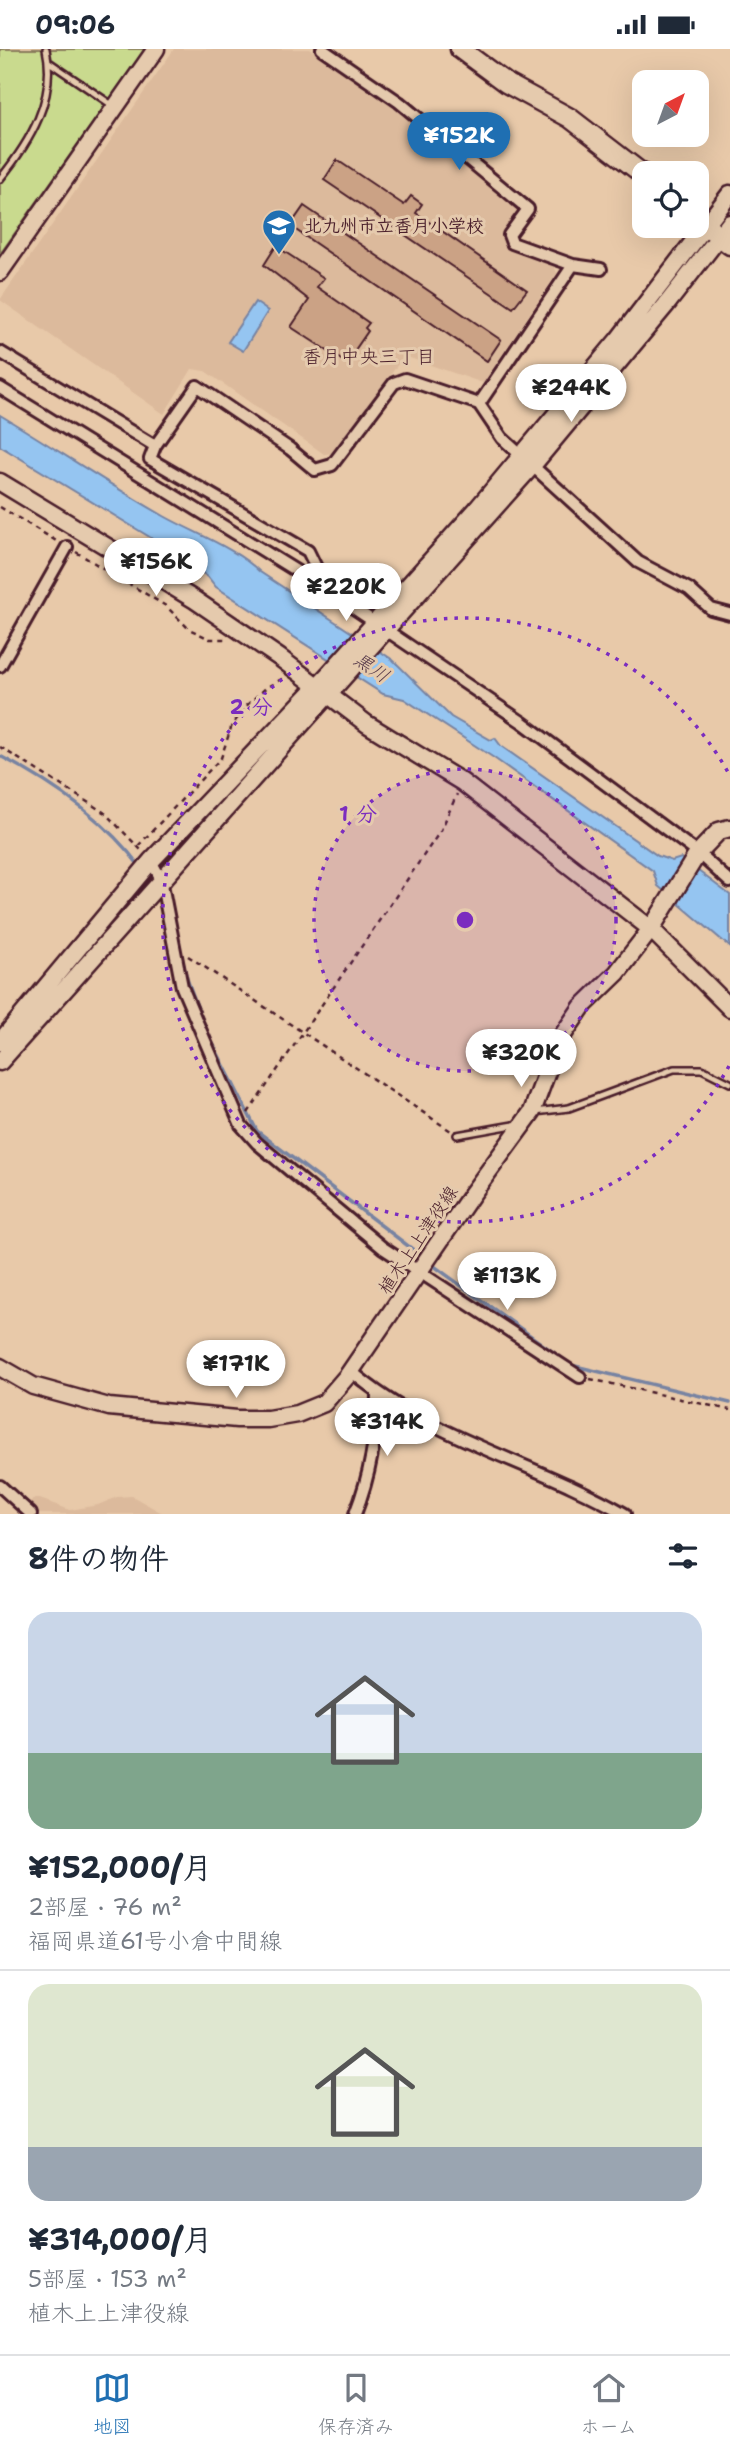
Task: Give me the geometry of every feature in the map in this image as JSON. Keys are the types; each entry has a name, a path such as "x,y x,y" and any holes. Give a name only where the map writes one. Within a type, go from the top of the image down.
{"main road":[{"path":"460,49 506,83 570,118 632,166"}],"street":[{"path":"0,272 156,49"},
{"path":"322,49 399,102 528,209 509,235 512,243 573,265 601,269"},
{"path":"0,1062 526,460 618,340 717,230 730,194"},
{"path":"479,404 573,265"},
{"path":"0,352 155,446"},
{"path":"327,590 308,551 150,459 155,446 197,386 315,470 332,465 394,383 405,379 479,404 502,438 638,562 689,589 710,609 730,614"},
{"path":"0,388 327,590 522,722 730,882"},
{"path":"0,482 195,600 327,685 367,724 462,782 650,929 730,1008"},
{"path":"0,666 67,547"},
{"path":"0,1042 151,860 327,685"},
{"name":"植木上上津役線","path":"0,1367 33,1386 109,1407 237,1419 268,1419 297,1414 324,1403 351,1371 528,1117 558,1042 582,1007 617,973 650,929 696,857 719,831 730,828"},
{"path":"151,860 161,879 182,987 241,1125 257,1143 383,1248 580,1377"},
{"path":"351,1371 377,1394 419,1419 569,1484 625,1514"},
{"path":"355,1514 363,1495 377,1428 377,1394"},
{"path":"0,1486 31,1514"},
{"path":"13,1498 16,1514"}],"lane":[{"path":"0,179 40,116 47,91 49,62 46,49"},
{"path":"49,62 115,107"},
{"path":"457,1135 569,1108 674,1069 702,1069 730,1083"}],"path":[{"path":"0,507 166,606 188,629 210,639 229,639"},
{"path":"138,846 220,758 232,725 249,703 267,687 287,676 276,669"},
{"path":"0,747 105,813 151,860"},
{"path":"241,1125 301,1032 442,830 462,782"},
{"path":"174,947 457,1135"},
{"path":"580,1377 730,1411"}],"shaded area":[{"name":"北九州市立香月小学校","path":"174,49 310,49 401,111 516,207 517,212 502,234 506,247 553,264 557,273 483,383 404,356 334,453 324,454 205,371 192,369 164,414 0,300"},
{"path":"132,1496 164,1514 21,1514 26,1503 37,1498 70,1510 98,1505 117,1497"}],"green space":[{"path":"0,49 145,49 0,254"}],"water":[{"path":"255,302 268,311 243,351 228,342"},
{"name":"黒川","path":"0,415 143,504 250,563 393,660 451,717 491,740 495,738 501,746 658,856 672,861 681,858 730,895 730,947 658,886 653,871 494,758 404,699 383,694 216,587 208,577 148,536 0,446"}],"building":[{"path":"337,160 404,205 411,196 422,204 416,213 527,290 513,308 324,180"},
{"path":"304,206 501,340 487,361 290,226"},
{"path":"276,246 324,278 317,287 369,323 365,328 368,331 346,363 291,327 309,300 264,265"}],"waterway":[{"path":"0,756 40,778 95,818 141,868"},
{"path":"170,908 187,979 205,1028 257,1131 424,1258"},
{"path":"430,1263 571,1365 730,1403"}],"place":[{"name":"北九州市立香月小学校","path":"279,256"}],"district":[{"name":"香月中央三丁目","path":"369,356"}]}
